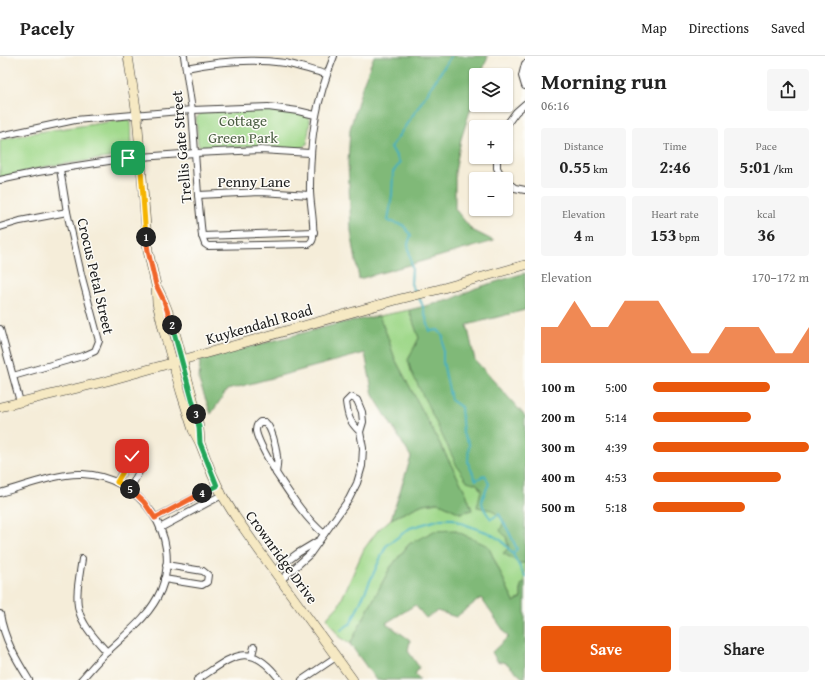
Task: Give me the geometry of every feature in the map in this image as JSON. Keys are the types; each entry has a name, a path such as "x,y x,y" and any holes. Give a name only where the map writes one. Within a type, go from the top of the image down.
{"street":[{"name":"Crownridge Drive","path":"128,56 137,115 147,241 156,285 157,303 193,430 222,495 258,549 354,680"},
{"name":"Trellis Gate Street","path":"184,56 192,110 202,236"},
{"path":"314,232 202,236 205,244 208,246 308,244 313,239 314,232 310,195 310,153 315,115 326,74 334,56"},
{"path":"186,68 235,60 260,61 285,64 326,74"},
{"path":"525,64 522,76 525,86"},
{"path":"510,120 525,104"},
{"path":"0,136 75,120 192,110 268,108 290,110 315,115"},
{"path":"0,180 38,172 128,158 195,152 261,150 310,153"},
{"name":"Crocus Petal Street","path":"13,376 86,355 95,351 99,341 81,274 60,169"},
{"path":"513,187 525,190"},
{"name":"Penny Lane","path":"198,195 261,192 310,195"},
{"path":"0,227 20,221 68,212"},
{"name":"Kuykendahl Road","path":"0,407 107,381 525,265"},
{"name":"Crownridge Drive","path":"156,285 164,301 183,360 199,427 200,443"},
{"path":"0,329 20,402"},
{"path":"281,580 305,560 349,499 357,483 363,457 360,432 363,422 362,412 357,400 351,397 346,402 347,415 353,425 360,432"},
{"path":"276,473 278,456 271,431 269,425 265,422 260,422 256,426 259,440 276,473 314,526 324,534"},
{"path":"117,482 135,452 141,453 144,457 144,462 130,489"},
{"path":"0,493 72,474 102,476 130,489 144,502 160,528 164,545 166,565 160,591 144,618 106,652 81,680"},
{"path":"155,518 217,486"},
{"path":"160,528 222,495"},
{"path":"274,571 320,540"},
{"path":"82,559 76,593 79,612 86,628 106,652"},
{"path":"164,579 202,585 207,582 208,575 203,570 166,565"},
{"path":"0,614 10,648 29,680"},
{"path":"252,655 254,647"},
{"path":"197,680 229,659 243,655 252,655 266,663 280,680"},
{"path":"302,680 336,657"}],"green space":[{"path":"374,56 488,56 484,68 469,68 470,112 461,139 455,172 455,209 472,230 494,241 359,279 351,231 348,163 350,129 363,84"},
{"name":"Cottage Green Park","path":"262,110 290,112 307,116 310,121 307,144 301,149 259,146 204,149 198,144 196,118 202,112"},
{"path":"129,119 131,123 132,152 129,155 43,167 0,178 0,140 32,133"},
{"path":"525,273 525,310 467,325 475,360 525,416 525,563 519,563 503,553 509,548 506,537 500,531 504,521 492,510 477,507 481,490 477,484 467,481 457,466 411,371 408,360 419,338 409,310 450,300 476,288"},
{"path":"409,310 419,338 408,360 492,510 505,521 506,537 509,548 503,553 519,563 525,563 525,582 521,585 521,598 514,602 488,546 409,544 390,568 350,644 339,637 327,618 339,605 364,549 378,530 391,519 423,504 438,502 460,513 472,510 466,493 395,359 379,316"},
{"path":"379,316 395,359 466,493 472,510 460,513 438,502 423,504 391,519 411,457 373,395 365,353 227,390 211,414 199,381 200,360 341,323"},
{"path":"454,530 488,546 514,602 521,598 521,585 525,582 525,680 506,663 497,661 492,652 508,637 481,598 456,617 437,611 426,618 415,605 386,623 410,640 408,651 419,667 415,675 420,680 376,680 350,644 390,568 409,544 434,531"}],"waterway":[{"path":"416,293 411,284 412,268 408,244 411,235 403,225 388,221 392,195 393,172 400,163 391,147 451,56"},
{"path":"418,296 430,331 438,330 443,336 443,362 451,400 461,407 463,434 469,443 468,463 476,480 485,475 489,484 482,502 484,510 491,519 499,514 517,549 513,554 525,577"},
{"path":"341,630 351,623 386,546 410,528 441,519 454,519 458,522 489,533 502,541 513,554"}],"route":[{"path":"128,158 140,157 148,251 156,285 164,301 183,360 199,427 200,443 217,486 155,518 144,502 130,489 117,482 132,456"}]}
